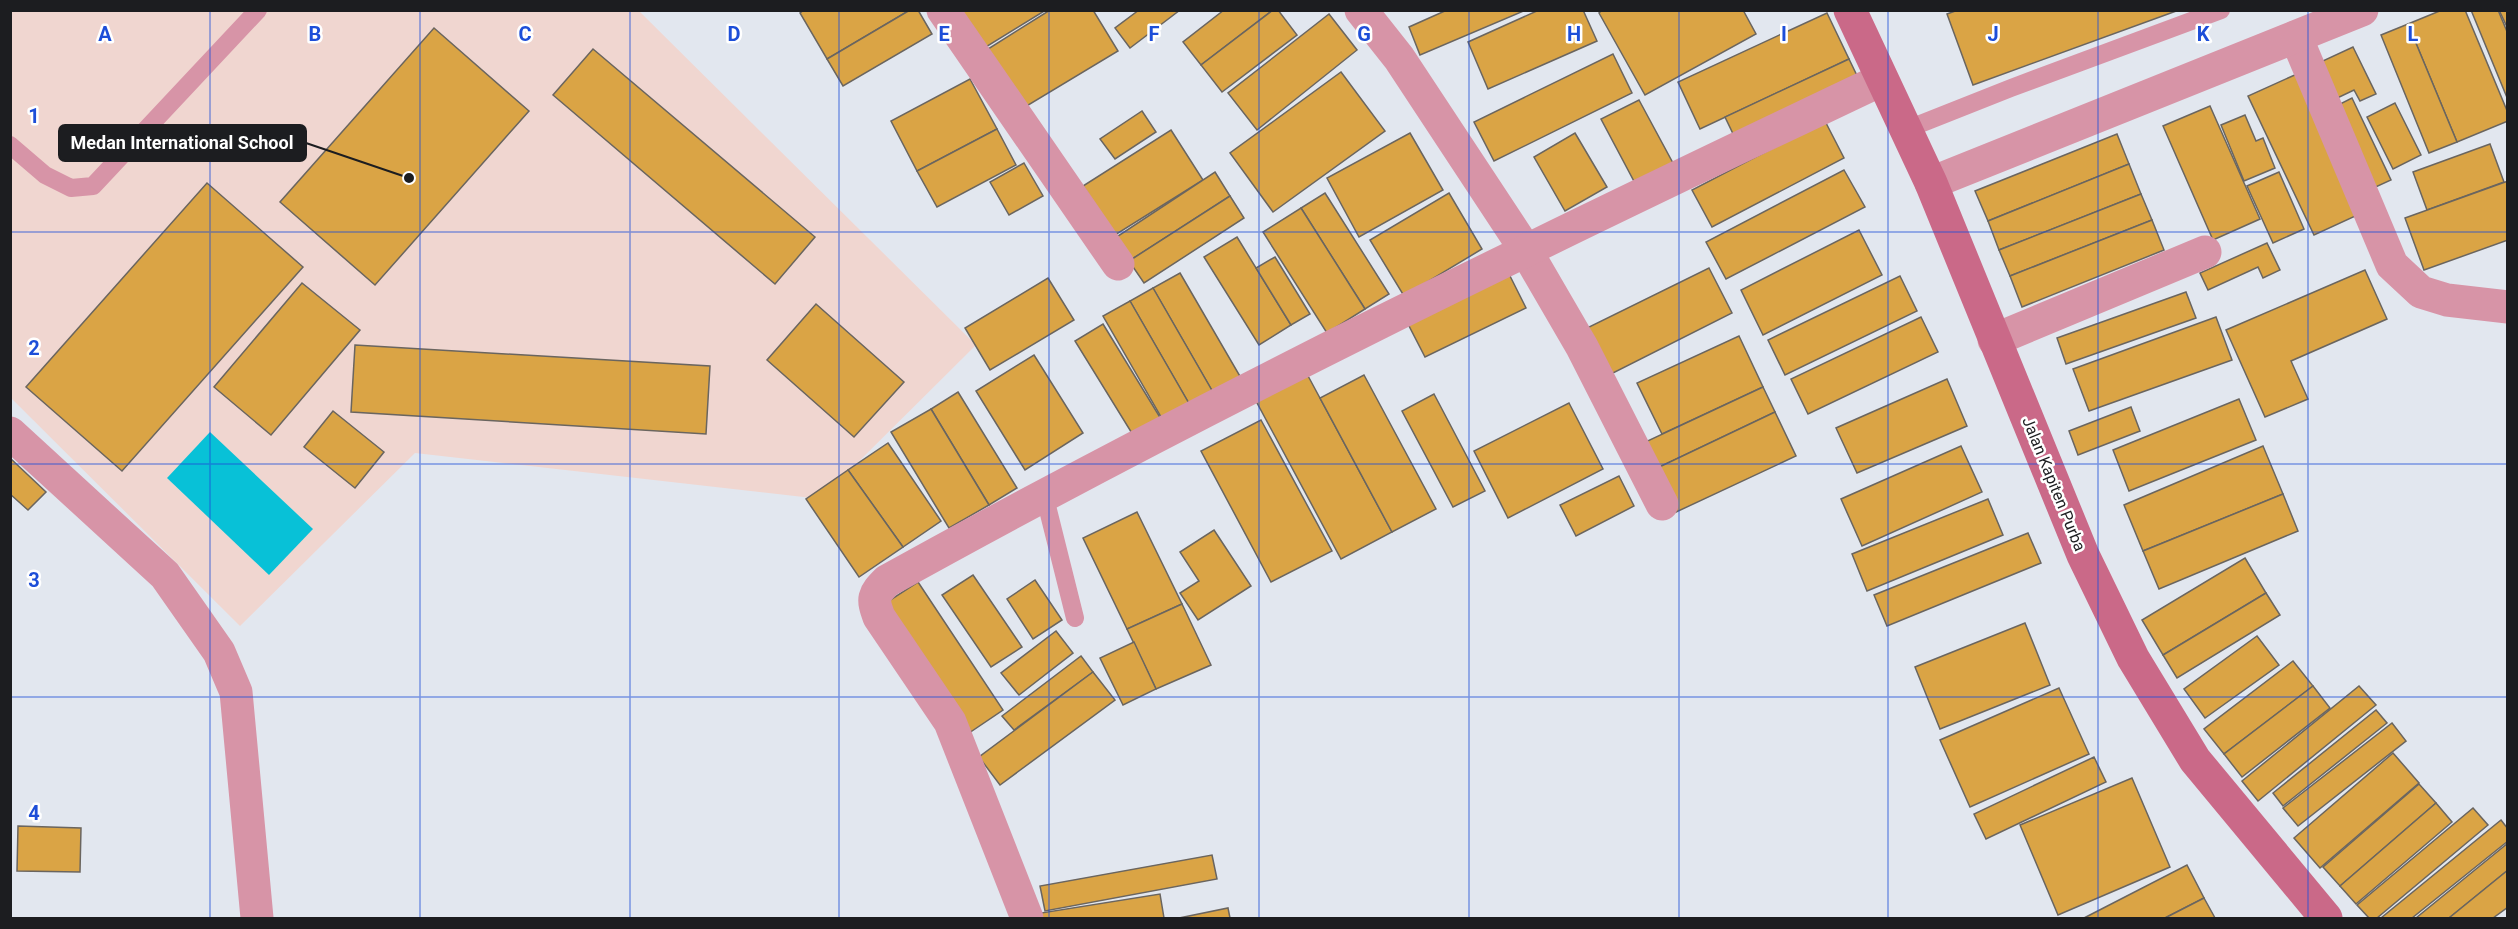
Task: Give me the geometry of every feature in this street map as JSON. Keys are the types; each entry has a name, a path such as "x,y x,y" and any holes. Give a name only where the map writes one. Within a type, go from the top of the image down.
{"street":[{"path":"943,10 1118,264"},
{"path":"1361,10 1399,58 1525,249 1582,347 1662,504"},
{"name":"Jalan Kapiten Purba","path":"1850,10 1930,183 2083,555 2133,658 2195,760 2326,918"},
{"path":"1930,183 2310,25 2362,10"},
{"path":"2310,25 2392,265 2421,292 2447,300 2508,307"},
{"path":"1027,918 950,722 879,617 874,603 875,592 886,581 1044,494 1525,249 1881,80"},
{"path":"1995,340 2205,252"},
{"path":"10,433 165,575 219,652 236,692 257,918"}],"lane":[{"path":"10,145 45,175 71,188 93,186 258,10"},
{"path":"1905,130 2221,10"},
{"path":"1044,494 1075,618"}],"shaded area":[{"path":"10,11 639,11 976,345 821,499 415,453 240,626 11,398"}],"water":[{"path":"210,432 313,529 269,575 167,478"}],"building":[{"path":"804,10 910,10 827,59 800,13"},
{"path":"910,10 918,10 932,34 843,86 827,59"},
{"path":"956,10 1046,10 981,50"},
{"path":"1050,10 1093,10 1118,51 1025,107 988,49"},
{"path":"1139,10 1180,10 1130,48 1115,28"},
{"path":"1224,10 1273,10 1201,65 1183,42"},
{"path":"1273,10 1278,10 1297,35 1222,92 1201,65"},
{"path":"1447,10 1526,10 1420,55 1409,27"},
{"path":"1539,10 1583,10 1597,41 1488,89 1468,42"},
{"path":"1602,10 1743,10 1756,34 1645,95 1599,13"},
{"path":"1958,10 2179,10 1973,85 1947,14"},
{"path":"2442,10 2465,10 2508,113 2508,121 2457,142 2408,24"},
{"path":"2471,10 2498,10 2508,34 2508,100"},
{"path":"2499,10 2508,10 2508,29"},
{"path":"1827,13 1849,59 1700,129 1678,82"},
{"path":"1329,14 1357,50 1257,130 1228,93"},
{"path":"2408,24 2457,142 2429,153 2381,35"},
{"path":"434,28 529,111 375,285 280,202"},
{"path":"2353,47 2376,94 2360,101 2354,90 2331,101 2314,65"},
{"path":"593,49 815,237 775,284 553,95"},
{"path":"1613,54 1632,93 1494,161 1474,122"},
{"path":"1849,59 1861,84 1737,142 1725,117"},
{"path":"1341,72 1385,131 1273,212 1230,153"},
{"path":"2297,74 2362,213 2314,235 2248,96"},
{"path":"970,79 997,129 917,171 891,121"},
{"path":"2352,98 2391,180 2369,190 2330,109"},
{"path":"1639,100 1674,165 1636,185 1601,119"},
{"path":"2395,103 2421,155 2393,169 2367,117"},
{"path":"2210,106 2260,219 2213,240 2163,126"},
{"path":"1142,111 1156,132 1115,159 1100,139"},
{"path":"2245,115 2256,141 2263,138 2275,168 2244,181 2221,125"},
{"path":"1825,121 1844,158 1712,227 1692,190"},
{"path":"997,129 1016,165 937,207 917,171"},
{"path":"1171,130 1203,180 1115,235 1083,186"},
{"path":"1410,133 1443,190 1359,237 1327,178"},
{"path":"1575,133 1607,187 1565,211 1534,157"},
{"path":"2117,134 2129,164 1988,221 1975,191"},
{"path":"2490,144 2504,182 2427,210 2413,172"},
{"path":"1024,163 1043,196 1009,215 990,182"},
{"path":"2129,164 2141,194 1999,250 1988,221"},
{"path":"1844,170 1865,207 1726,279 1706,242"},
{"path":"1215,172 1230,196 1129,261 1115,238"},
{"path":"2279,172 2304,229 2273,243 2247,186"},
{"path":"2508,181 2508,240 2424,270 2405,218"},
{"path":"207,183 303,267 122,471 26,387"},
{"path":"1325,193 1389,294 1365,309 1301,208"},
{"path":"1449,193 1482,249 1404,296 1370,240"},
{"path":"2141,194 2152,220 2010,276 1999,250"},
{"path":"1230,196 1244,218 1144,283 1129,261"},
{"path":"1301,208 1365,309 1327,333 1263,232"},
{"path":"2152,220 2164,250 2022,307 2010,276"},
{"path":"1859,230 1882,275 1763,335 1741,290"},
{"path":"1237,237 1291,325 1259,345 1204,257"},
{"path":"2267,243 2280,270 2263,278 2258,267 2208,290 2200,273"},
{"path":"1275,257 1310,314 1291,325 1256,268"},
{"path":"1709,268 1732,313 1611,374 1587,328"},
{"path":"2365,270 2387,319 2291,361 2308,399 2265,417 2226,330"},
{"path":"1508,272 1526,308 1425,357 1407,322"},
{"path":"1180,273 1241,378 1214,394 1153,288"},
{"path":"1900,276 1917,311 1785,375 1768,340"},
{"path":"1048,278 1074,320 990,370 965,328"},
{"path":"302,283 360,330 271,435 214,387"},
{"path":"1153,288 1214,394 1191,407 1130,301"},
{"path":"2186,292 2196,318 2066,364 2057,338"},
{"path":"1130,301 1191,407 1164,422 1103,316"},
{"path":"816,304 904,382 854,437 767,360"},
{"path":"1921,317 1938,352 1808,414 1791,379"},
{"path":"2216,317 2232,360 2089,411 2073,369"},
{"path":"1103,324 1161,419 1133,435 1075,341"},
{"path":"1739,336 1763,387 1662,434 1637,383"},
{"path":"355,345 710,366 706,434 351,412"},
{"path":"1034,355 1083,433 1025,470 976,391"},
{"path":"1307,374 1392,532 1341,559 1256,401"},
{"path":"1364,375 1436,509 1392,532 1320,398"},
{"path":"1947,379 1967,426 1857,473 1836,428"},
{"path":"1763,387 1775,412 1653,470 1641,444"},
{"path":"958,392 1017,488 989,505 931,409"},
{"path":"1434,394 1485,491 1453,507 1402,411"},
{"path":"2239,399 2256,440 2129,491 2113,450"},
{"path":"1569,403 1603,469 1508,518 1474,451"},
{"path":"2131,407 2140,431 2078,455 2069,431"},
{"path":"931,409 989,505 949,528 891,432"},
{"path":"333,411 384,452 355,488 304,447"},
{"path":"1775,412 1796,456 1674,513 1653,470"},
{"path":"1261,420 1332,551 1271,582 1201,451"},
{"path":"888,443 941,521 903,547 848,470"},
{"path":"1961,446 1982,492 1862,546 1841,499"},
{"path":"2263,446 2283,494 2143,551 2124,505"},
{"path":"10,458 46,492 28,510 10,494"},
{"path":"848,470 903,547 859,577 806,499"},
{"path":"1619,476 1634,506 1576,536 1560,505"},
{"path":"2283,494 2298,531 2159,589 2143,551"},
{"path":"1988,499 2003,535 1867,591 1852,554"},
{"path":"1137,512 1182,604 1127,629 1083,538"},
{"path":"1214,530 1251,586 1198,620 1180,593 1199,581 1180,552"},
{"path":"2028,533 2041,563 1887,626 1874,595"},
{"path":"2245,558 2266,593 2163,655 2142,620"},
{"path":"973,575 1022,647 991,667 942,595"},
{"path":"1035,580 1062,620 1033,639 1007,599"},
{"path":"918,582 1003,710 969,733 884,604"},
{"path":"2266,593 2280,615 2177,678 2163,655"},
{"path":"1182,604 1211,665 1156,689 1127,629"},
{"path":"2025,623 2050,685 1940,729 1915,667"},
{"path":"1056,631 1073,653 1019,695 1001,673"},
{"path":"2257,636 2279,665 2205,718 2184,689"},
{"path":"1134,642 1156,689 1123,705 1100,658"},
{"path":"1081,656 1093,672 1014,730 1002,716"},
{"path":"2293,661 2313,686 2224,754 2204,729"},
{"path":"1093,672 1115,700 1000,785 979,757"},
{"path":"2313,686 2330,708 2242,777 2224,754"},
{"path":"2359,686 2376,705 2258,801 2242,781"},
{"path":"2059,688 2089,754 1970,807 1940,740"},
{"path":"2376,710 2387,723 2283,806 2273,793"},
{"path":"2392,723 2406,741 2298,826 2283,808"},
{"path":"2393,753 2419,783 2320,868 2294,838"},
{"path":"2094,757 2106,782 1986,839 1974,814"},
{"path":"2132,778 2170,867 2058,915 2020,825"},
{"path":"2419,784 2436,803 2340,886 2323,867"},
{"path":"2436,803 2452,822 2356,904 2340,886"},
{"path":"2473,808 2488,825 2377,918 2369,918 2357,905"},
{"path":"2501,820 2508,829 2508,841 2412,918 2381,918"},
{"path":"18,826 81,828 80,872 17,871"},
{"path":"2508,843 2508,870 2449,918 2416,918"},
{"path":"1212,855 1217,879 1045,911 1040,886"},
{"path":"2187,865 2204,898 2165,918 2084,918"},
{"path":"2508,870 2508,907 2493,918 2449,918"},
{"path":"1160,894 1164,918 1042,918 1041,913"},
{"path":"2204,898 2215,918 2165,918"},
{"path":"1228,908 1230,918 1179,918"}],"place":[{"name":"Medan International School","path":"409,178"}]}
